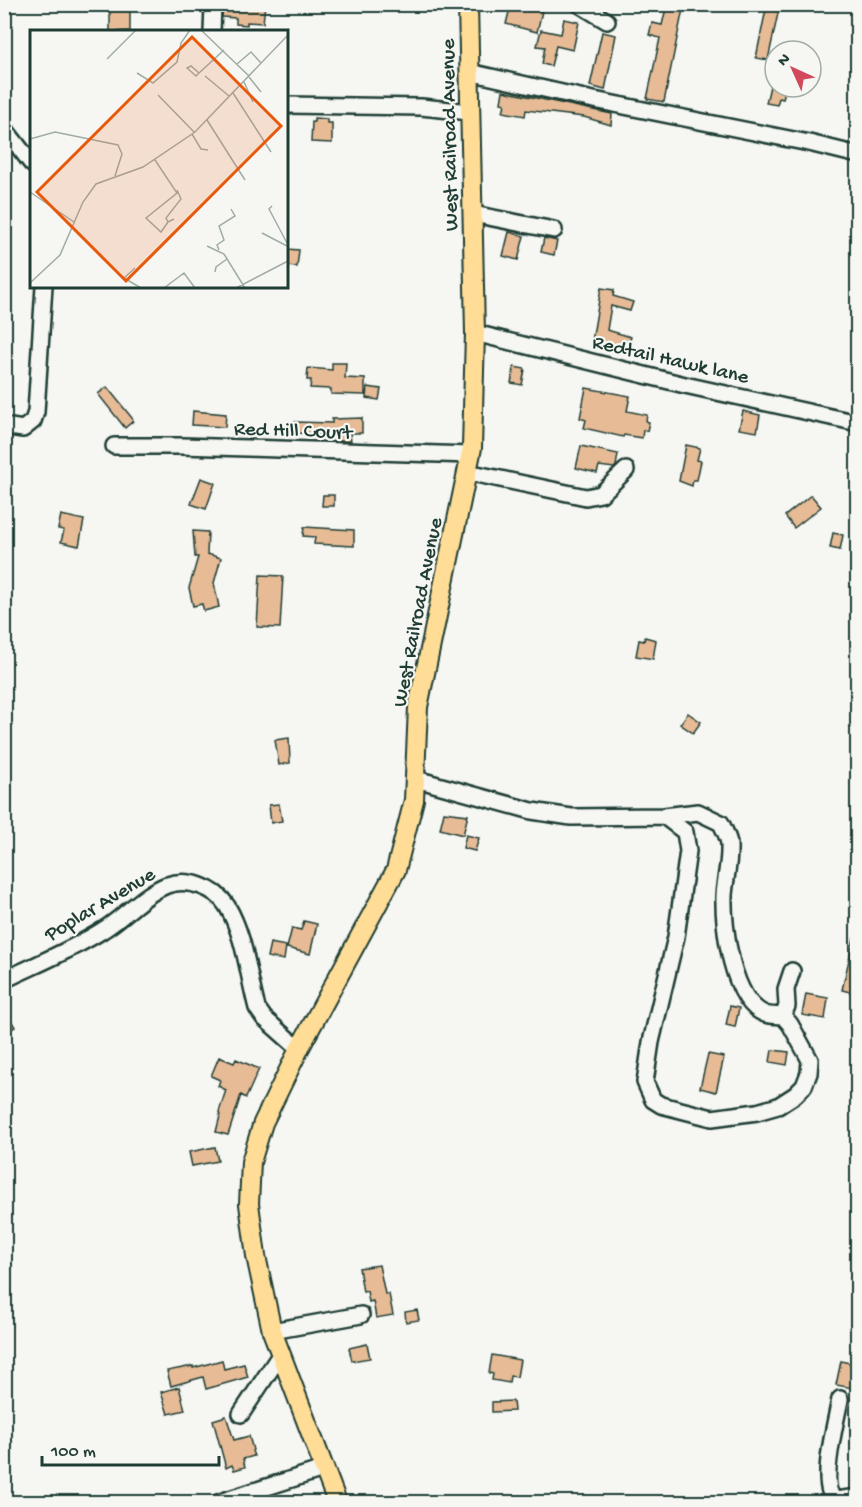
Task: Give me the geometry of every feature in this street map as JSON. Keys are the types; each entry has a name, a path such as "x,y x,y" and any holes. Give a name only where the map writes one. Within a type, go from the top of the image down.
{"main road":[{"name":"West Railroad Avenue","path":"337,1503 272,1331 256,1256 249,1204 250,1162 263,1123 299,1049 396,870 414,800 418,707 469,464 475,333 468,4"}],"street":[{"path":"212,30 213,4"},
{"path":"579,4 607,21"},
{"path":"469,72 858,155"},
{"path":"288,105 421,107 470,111"},
{"path":"4,128 30,161"},
{"path":"473,214 554,230"},
{"path":"4,426 23,429 33,421 36,412 44,288"},
{"name":"Redtail Hawk lane","path":"475,333 685,385 858,423"},
{"name":"Red Hill Court","path":"114,446 182,446 469,464 586,497 601,494 626,470"},
{"path":"416,779 532,811 571,817 664,816 698,812 721,823 729,842 724,898 734,968 741,990 751,1004 765,1015 783,1016 810,1060 809,1073 804,1086 778,1106 757,1112 712,1118 661,1105 653,1100 645,1082 651,1042 676,936 688,851 685,832 664,816"},
{"name":"Poplar Avenue","path":"4,980 103,930 166,885 184,882 216,893 227,906 236,925 256,1008 299,1049"},
{"path":"783,1016 787,1006 786,989 792,971"},
{"path":"272,1331 361,1315"},
{"path":"241,1414 280,1355"},
{"path":"840,1399 830,1449 829,1493 836,1500 858,1497"},
{"path":"220,1503 323,1469"}],"building":[{"path":"110,4 125,4 125,10 130,10 130,30 110,30"},
{"path":"242,4 265,4 263,23 236,24 236,18 222,17 223,8 241,9"},
{"path":"511,4 542,11 537,32 506,24"},
{"path":"667,4 684,4 664,102 647,99 660,38 649,35 652,23 662,25"},
{"path":"767,4 780,4 772,39 763,39 763,59 756,58"},
{"path":"564,19 579,22 573,50 556,46 551,66 542,64 545,47 537,46 541,30 561,34"},
{"path":"602,32 616,35 605,90 590,86"},
{"path":"503,91 612,114 611,125 584,117 526,110 525,116 503,112 505,104 501,103"},
{"path":"767,99 779,99 777,105 766,103"},
{"path":"314,118 327,119 327,123 332,123 332,143 311,142"},
{"path":"509,232 524,236 518,260 503,256"},
{"path":"544,238 557,241 554,255 541,252"},
{"path":"288,249 299,250 297,267 288,266"},
{"path":"601,288 614,290 613,296 633,302 630,311 611,306 607,330 631,337 626,351 608,346 609,344 592,341"},
{"path":"332,363 346,363 345,378 365,379 365,395 331,394 331,389 310,388 311,380 307,380 308,368 332,370"},
{"path":"514,367 525,369 522,385 511,383"},
{"path":"107,387 132,418 133,421 125,428 98,394"},
{"path":"367,387 381,389 379,400 366,398"},
{"path":"586,388 630,396 627,411 647,415 646,421 649,422 647,431 643,430 642,438 624,435 623,437 584,428 586,420 580,418"},
{"path":"193,411 226,414 225,427 192,425"},
{"path":"743,411 760,415 757,432 739,429"},
{"path":"362,418 362,433 350,433 351,441 337,441 337,435 295,433 295,422 332,423 332,419"},
{"path":"686,445 700,448 697,460 701,461 697,480 693,480 692,486 679,481"},
{"path":"581,446 618,454 616,466 614,468 599,466 597,473 576,468"},
{"path":"201,478 215,483 206,509 191,504"},
{"path":"323,495 334,495 334,506 322,506"},
{"path":"811,495 821,507 794,528 785,516"},
{"path":"61,515 84,520 79,546 61,542 64,530 58,529"},
{"path":"304,527 354,530 354,546 314,544 315,537 303,536"},
{"path":"193,531 208,532 207,554 221,558 214,583 219,607 204,611 202,604 193,606 189,588 198,557 195,557"},
{"path":"833,533 843,535 840,550 830,548"},
{"path":"260,575 283,576 280,628 257,627"},
{"path":"645,637 656,640 653,659 636,656 639,640 644,641"},
{"path":"688,713 701,722 693,733 680,724"},
{"path":"289,738 290,763 279,765 275,740"},
{"path":"279,804 282,821 271,823 269,805"},
{"path":"444,812 468,815 463,835 440,829"},
{"path":"466,835 479,838 475,851 463,848"},
{"path":"304,921 317,924 310,954 287,948 292,928 301,930"},
{"path":"854,938 858,938 858,994 842,990"},
{"path":"270,943 286,946 284,960 267,957"},
{"path":"806,994 828,998 825,1019 802,1015"},
{"path":"730,1006 739,1008 735,1027 726,1025"},
{"path":"4,1008 15,1027 4,1034"},
{"path":"772,1050 789,1052 787,1065 770,1062"},
{"path":"708,1054 724,1057 716,1092 700,1088"},
{"path":"219,1057 234,1063 236,1059 259,1069 246,1098 241,1095 228,1135 216,1132 226,1090 218,1086 220,1080 211,1076"},
{"path":"215,1147 218,1161 192,1166 189,1152"},
{"path":"379,1265 385,1294 389,1294 393,1315 376,1318 373,1301 369,1302 367,1291 363,1292 359,1268"},
{"path":"417,1310 419,1320 406,1322 405,1312"},
{"path":"367,1344 370,1358 352,1361 349,1348"},
{"path":"492,1355 520,1360 517,1377 510,1376 509,1383 492,1380 493,1374 489,1373"},
{"path":"222,1360 224,1369 244,1364 248,1377 206,1389 203,1377 171,1386 167,1371 193,1366 193,1368"},
{"path":"841,1361 858,1365 853,1388 836,1385"},
{"path":"179,1387 185,1410 168,1414 161,1392"},
{"path":"513,1401 514,1411 492,1412 492,1402"},
{"path":"226,1416 234,1440 249,1436 254,1456 243,1459 245,1467 234,1470 232,1465 226,1468 213,1420"}]}
